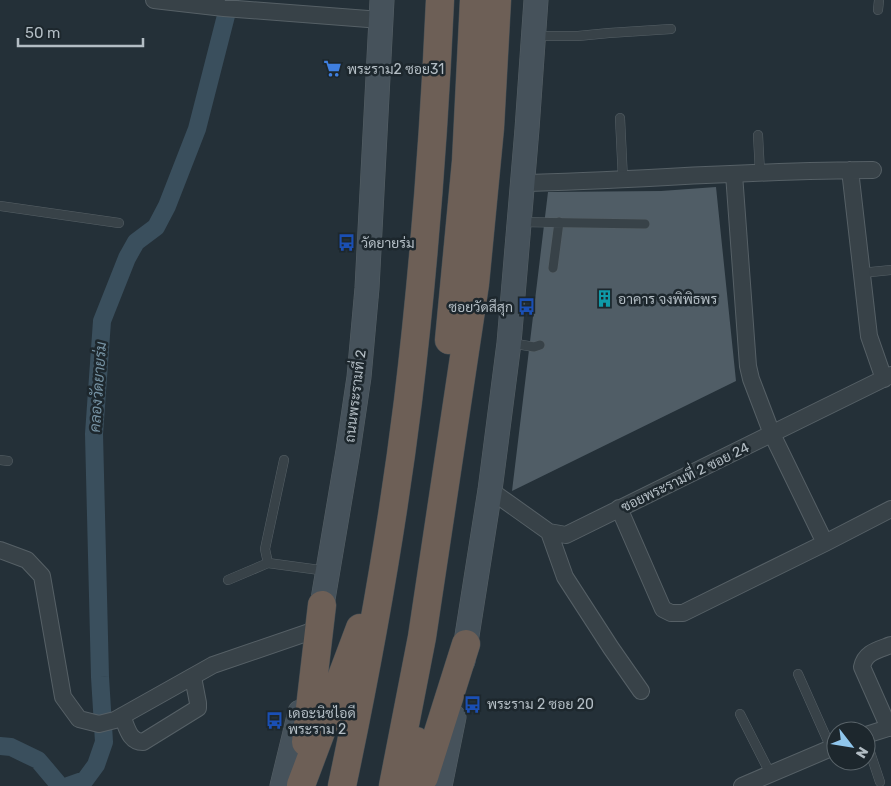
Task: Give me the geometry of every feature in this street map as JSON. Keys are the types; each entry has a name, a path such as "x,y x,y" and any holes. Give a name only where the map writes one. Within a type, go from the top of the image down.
{"highway":[{"path":"332,786 356,673 376,554 409,285 428,0"},
{"path":"342,786 372,637 406,411 425,245 440,0"},
{"path":"377,786 420,555 448,354 466,161 474,0"},
{"path":"393,786 422,637 475,284 490,128 498,0"},
{"path":"301,786 366,614"},
{"path":"301,786 320,617"},
{"path":"414,786 422,637"},
{"path":"421,786 466,644"}],"main road":[{"path":"440,786 466,644 490,490 508,343 523,183 536,0"},
{"name":"ถนนพระรามที่ 2","path":"282,786 320,617 357,387 367,288 382,10"}],"street":[{"path":"154,0 232,9 382,10"},
{"path":"850,170 869,336 887,377"},
{"path":"523,183 874,170"},
{"path":"734,174 748,366 751,379 772,434 825,543"},
{"name":"ซอยพระรามที่ 2 ซอย 24","path":"549,532 566,535 887,377"},
{"path":"490,490 549,532 565,577 641,691"},
{"path":"619,508 663,609 671,614 683,612 825,543 891,508"},
{"path":"0,550 27,560 42,576 63,697 79,719 99,724 119,718 213,665 320,617"},
{"path":"876,732 890,727 862,667 863,661 867,654 891,645"},
{"path":"119,718 131,738 137,742 143,742 198,708 193,677"},
{"path":"751,784 826,750"}],"lane":[{"path":"878,10 879,0"},
{"path":"534,36 578,36 671,29"},
{"path":"620,118 623,180"},
{"path":"758,135 760,173"},
{"path":"0,206 119,224"},
{"path":"519,222 645,224"},
{"path":"553,268 559,222"},
{"path":"861,273 891,270"},
{"path":"508,343 534,347 540,345"},
{"path":"268,563 265,550 284,460"},
{"path":"228,580 268,563 328,572"},
{"path":"798,674 826,732"},
{"path":"740,714 770,774"},
{"path":"876,770 880,782"}],"building":[{"name":"อาคาร จงพิพิธพร","path":"716,187 736,381 512,491 548,192 661,191"}],"waterway":[{"name":"คลองวัดยายร่ม","path":"68,786 85,780 96,765 104,742 100,677 94,434 102,321 127,258 136,242 156,227 167,206 197,129 230,0"},
{"path":"0,746 11,747 38,760 60,786"}],"place":[{"name":"พระราม2 ซอย31","path":"333,69"},
{"name":"วัดยายร่ม","path":"347,243"},
{"name":"อาคาร จงพิพิธพร","path":"604,299"},
{"name":"ซอยวัดสีสุก","path":"527,307"},
{"name":"พระราม 2 ซอย 20","path":"473,704"},
{"name":"เดอะนิชไอดี พระราม 2","path":"274,721"}]}
